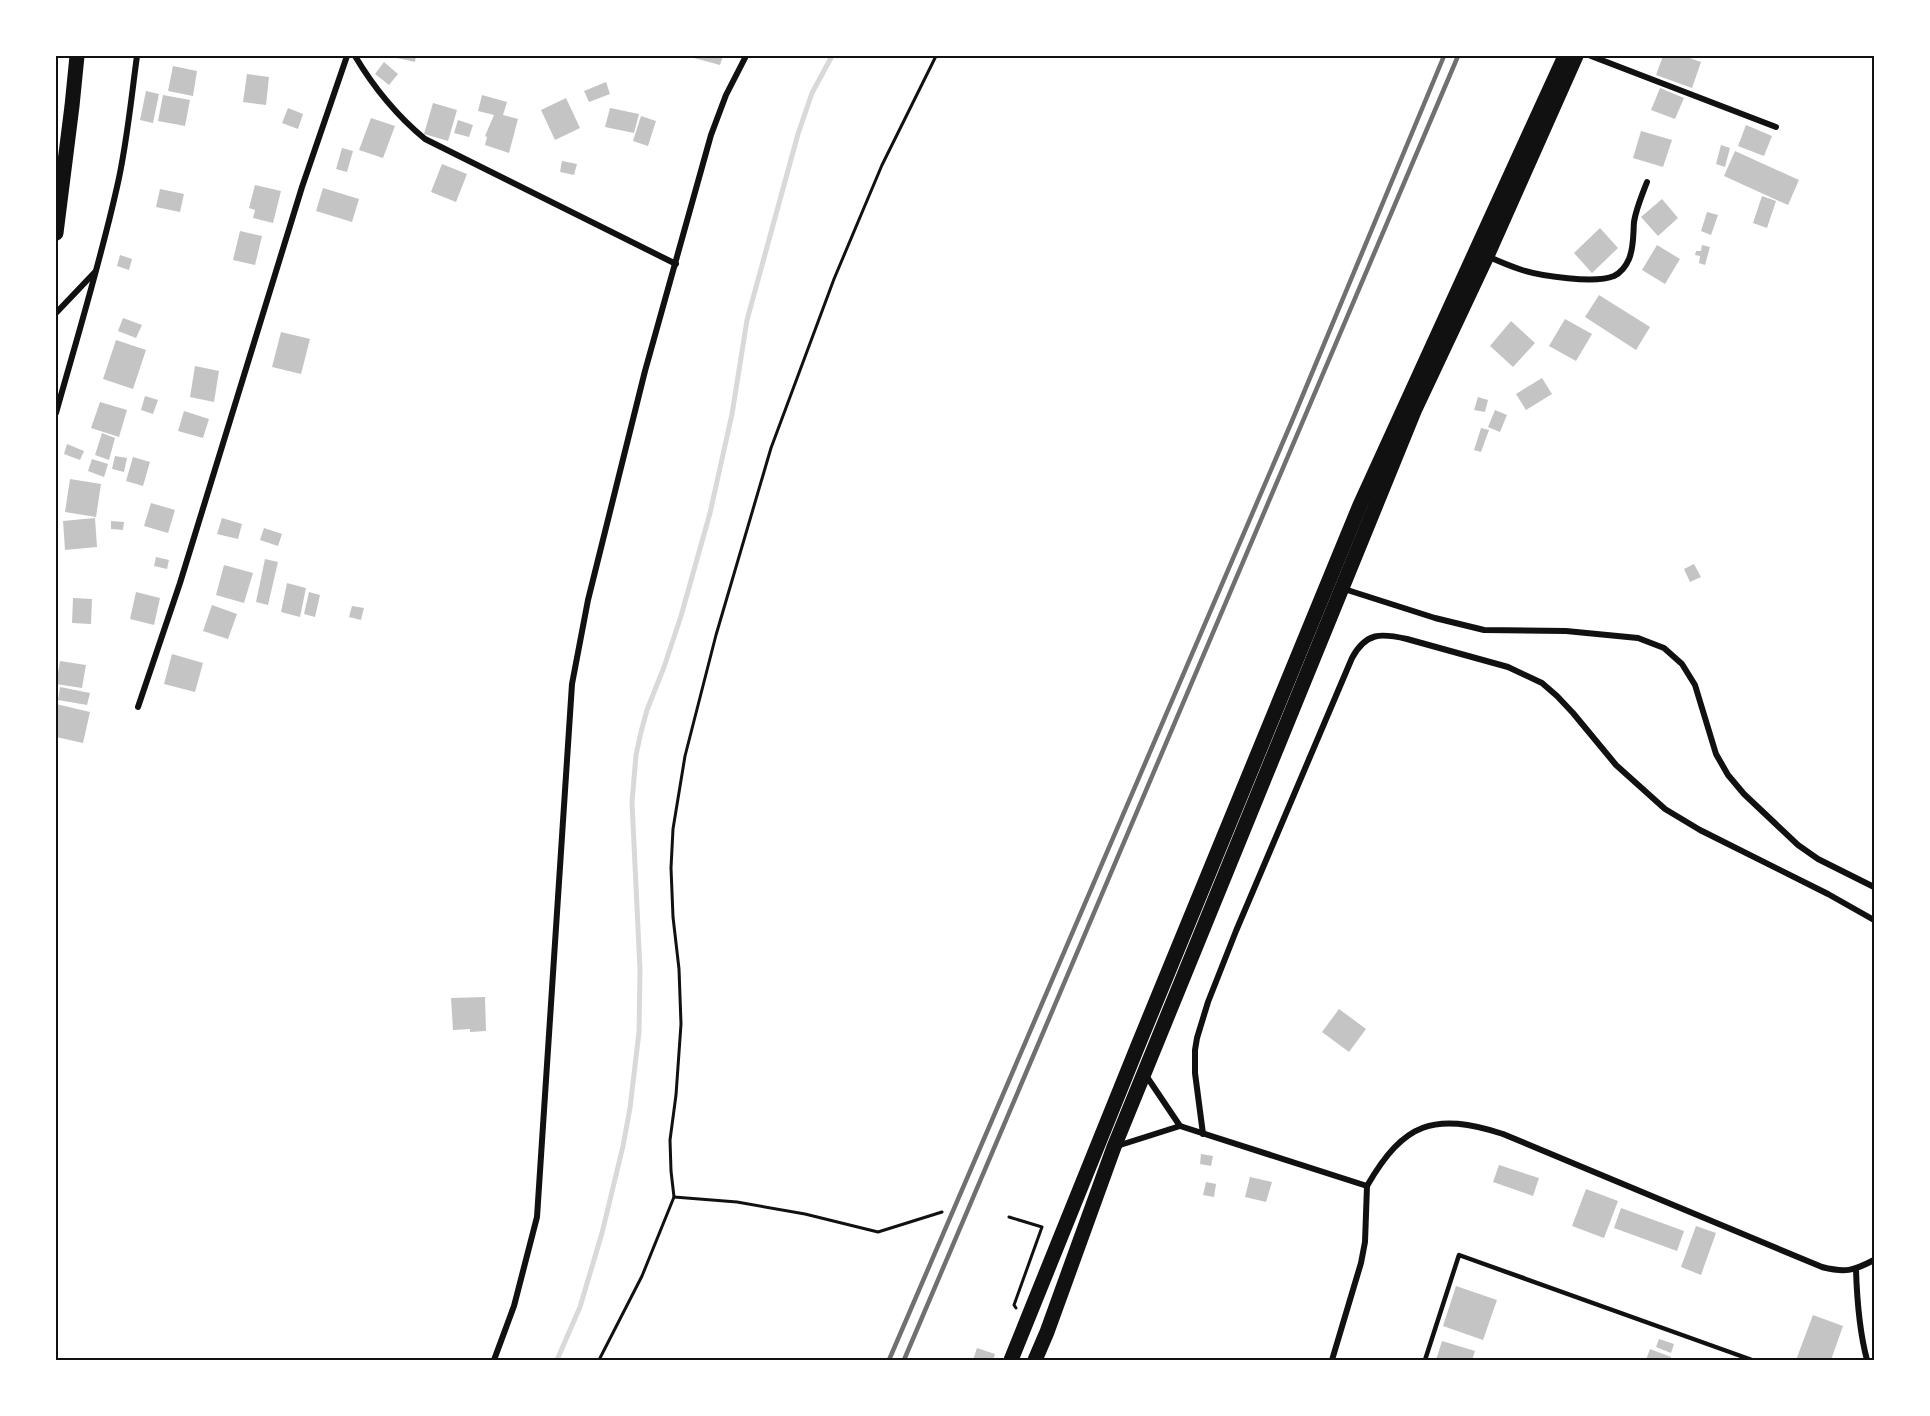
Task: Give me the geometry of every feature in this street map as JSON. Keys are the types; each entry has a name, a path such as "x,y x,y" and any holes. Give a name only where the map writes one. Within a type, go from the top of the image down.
{"highway":[{"path":"56,233 77,56"},
{"path":"1011,1360 1360,505 1565,56"},
{"path":"1035,1360 1114,1147 1415,409 1487,256 1576,56"}],"street":[{"path":"56,413 97,269 124,151 137,56"},
{"path":"138,707 180,583 302,187 347,56"},
{"path":"355,56 366,75 402,120 424,139 676,264"},
{"path":"494,1360 514,1306 537,1217 572,684 588,600 642,382 711,135 726,95 746,56"},
{"path":"1591,56 1776,127"},
{"path":"1487,256 1522,270 1546,275 1605,279 1616,275 1625,267 1633,247 1634,223 1647,182"},
{"path":"56,313 97,269"},
{"path":"1341,588 1435,618 1484,630 1566,631 1638,638 1664,648 1682,664 1695,685 1716,754 1728,775 1744,794 1798,845 1818,859 1875,887"},
{"path":"1203,1134 1195,1073 1195,1050 1208,1002 1352,658 1361,644 1377,635 1407,639 1508,668 1542,683 1557,696 1616,765 1665,809 1700,830 1875,920"},
{"path":"1144,1072 1180,1126"},
{"path":"1332,1360 1361,1263 1365,1242 1366,1186 1391,1150 1421,1128 1438,1123 1455,1122 1503,1134 1822,1267 1840,1272 1856,1270 1875,1260"},
{"path":"1114,1147 1180,1126 1366,1186"},
{"path":"1856,1270 1858,1312 1867,1360"}],"lane":[{"path":"1425,1360 1460,1255 1752,1360"}],"path":[{"path":"599,1360 642,1276 674,1197 670,1171 670,1140 681,1024 679,969 673,917 671,868 673,829 685,756 716,635 771,448 834,279 882,165 936,56"},
{"path":"674,1197 737,1202 805,1214 878,1232 942,1212"},
{"path":"1009,1216 1042,1227 1014,1305 1026,1322"}],"building":[{"path":"388,56 416,56 415,62"},
{"path":"695,56 723,56 720,65 694,58"},
{"path":"1663,56 1684,56 1701,62 1692,88 1656,75"},
{"path":"384,62 398,74 389,85 375,74"},
{"path":"173,66 197,71 193,96 168,91"},
{"path":"247,74 269,77 266,105 243,102"},
{"path":"606,82 610,94 589,102 584,91"},
{"path":"1660,88 1684,98 1675,119 1651,110"},
{"path":"146,91 159,94 153,123 140,120"},
{"path":"163,95 190,100 185,126 158,121"},
{"path":"482,95 507,102 503,115 518,119 509,153 485,145 487,137 485,136 494,115 478,111"},
{"path":"566,98 580,128 555,140 541,110"},
{"path":"433,103 457,110 448,141 424,134"},
{"path":"288,108 303,114 298,129 282,123"},
{"path":"610,108 639,114 634,133 605,127"},
{"path":"641,116 656,121 648,146 633,141"},
{"path":"371,118 395,126 383,158 359,150"},
{"path":"458,120 473,125 469,137 454,133"},
{"path":"1746,125 1772,136 1764,156 1738,146"},
{"path":"1641,131 1672,140 1663,167 1633,158"},
{"path":"1721,145 1730,148 1725,167 1716,164"},
{"path":"342,148 353,151 347,172 336,169"},
{"path":"1735,151 1799,180 1788,205 1724,176"},
{"path":"562,161 577,164 574,175 560,172"},
{"path":"442,164 467,174 456,202 431,192"},
{"path":"255,185 281,191 273,223 253,218 255,210 249,208"},
{"path":"323,188 359,199 352,222 316,211"},
{"path":"160,189 184,194 180,212 156,207"},
{"path":"1762,196 1776,201 1767,228 1753,223"},
{"path":"1662,199 1678,218 1658,236 1641,217"},
{"path":"1707,212 1718,215 1711,235 1701,231"},
{"path":"1600,228 1618,248 1592,273 1574,253"},
{"path":"240,231 262,236 255,265 233,260"},
{"path":"1657,245 1680,259 1665,284 1642,270"},
{"path":"1702,245 1710,247 1705,265 1699,263 1700,256 1695,255 1696,251 1701,251"},
{"path":"120,255 132,259 129,270 117,266"},
{"path":"1599,295 1650,327 1636,350 1585,317"},
{"path":"123,318 142,325 136,338 118,331"},
{"path":"1565,319 1592,334 1576,361 1549,346"},
{"path":"1511,321 1535,343 1513,367 1490,346"},
{"path":"281,332 310,339 301,374 272,367"},
{"path":"116,340 146,350 133,389 103,379"},
{"path":"195,366 219,371 214,402 190,397"},
{"path":"1542,378 1552,394 1526,410 1516,394"},
{"path":"145,396 158,400 153,414 141,410"},
{"path":"1478,397 1488,400 1485,412 1474,410"},
{"path":"100,402 127,410 119,437 91,428"},
{"path":"1495,410 1507,415 1500,432 1488,427"},
{"path":"184,411 209,419 203,438 178,431"},
{"path":"1481,428 1489,430 1481,452 1474,450"},
{"path":"102,433 115,438 109,460 95,455"},
{"path":"67,444 84,451 80,460 64,454"},
{"path":"115,456 127,458 124,472 112,469"},
{"path":"133,457 150,462 143,486 126,481"},
{"path":"92,459 108,464 104,477 88,471"},
{"path":"70,479 101,484 96,517 65,512"},
{"path":"151,503 175,510 168,533 144,526"},
{"path":"95,518 97,547 65,550 63,521"},
{"path":"222,518 242,524 238,539 217,534"},
{"path":"111,521 124,522 123,530 111,529"},
{"path":"264,528 282,534 278,546 260,540"},
{"path":"156,557 169,560 167,569 154,566"},
{"path":"265,559 278,562 268,605 256,602"},
{"path":"1694,564 1701,577 1690,582 1684,569"},
{"path":"224,565 253,573 244,603 216,595"},
{"path":"287,583 306,588 300,617 281,612"},
{"path":"136,592 160,598 154,625 130,619"},
{"path":"309,592 320,595 315,617 304,614"},
{"path":"73,598 92,599 91,624 72,623"},
{"path":"212,605 237,614 228,639 203,631"},
{"path":"352,606 364,608 361,620 349,617"},
{"path":"172,654 203,663 195,692 164,684"},
{"path":"60,661 86,665 82,688 56,684"},
{"path":"60,687 90,693 87,705 58,700"},
{"path":"56,704 90,712 83,743 56,737"},
{"path":"485,997 486,1031 453,1030 451,998"},
{"path":"1339,1009 1366,1029 1349,1052 1322,1032"},
{"path":"1201,1154 1213,1156 1211,1166 1200,1164"},
{"path":"1499,1165 1539,1178 1533,1196 1493,1182"},
{"path":"1250,1177 1272,1182 1266,1202 1245,1197"},
{"path":"1206,1182 1216,1184 1214,1197 1203,1195"},
{"path":"1586,1189 1618,1201 1604,1238 1572,1226"},
{"path":"1621,1208 1684,1231 1677,1251 1614,1228"},
{"path":"1696,1226 1716,1233 1701,1275 1681,1267"},
{"path":"1456,1286 1497,1300 1483,1340 1443,1326"},
{"path":"1813,1315 1843,1326 1831,1360 1796,1360"},
{"path":"1659,1339 1674,1344 1671,1353 1656,1347"},
{"path":"1442,1341 1475,1351 1472,1360 1436,1360"},
{"path":"977,1348 995,1354 993,1360 973,1360"},
{"path":"1650,1349 1671,1357 1670,1360 1646,1360"}],"waterway":[{"path":"557,1360 580,1307 602,1233 630,1108 639,1032 640,970 632,802 636,755 647,710 681,616 710,513 732,414 747,320 798,134 812,93 832,56"}],"railway":[{"path":"889,1360 1292,421 1444,56"},
{"path":"904,1360 1458,56"}]}
